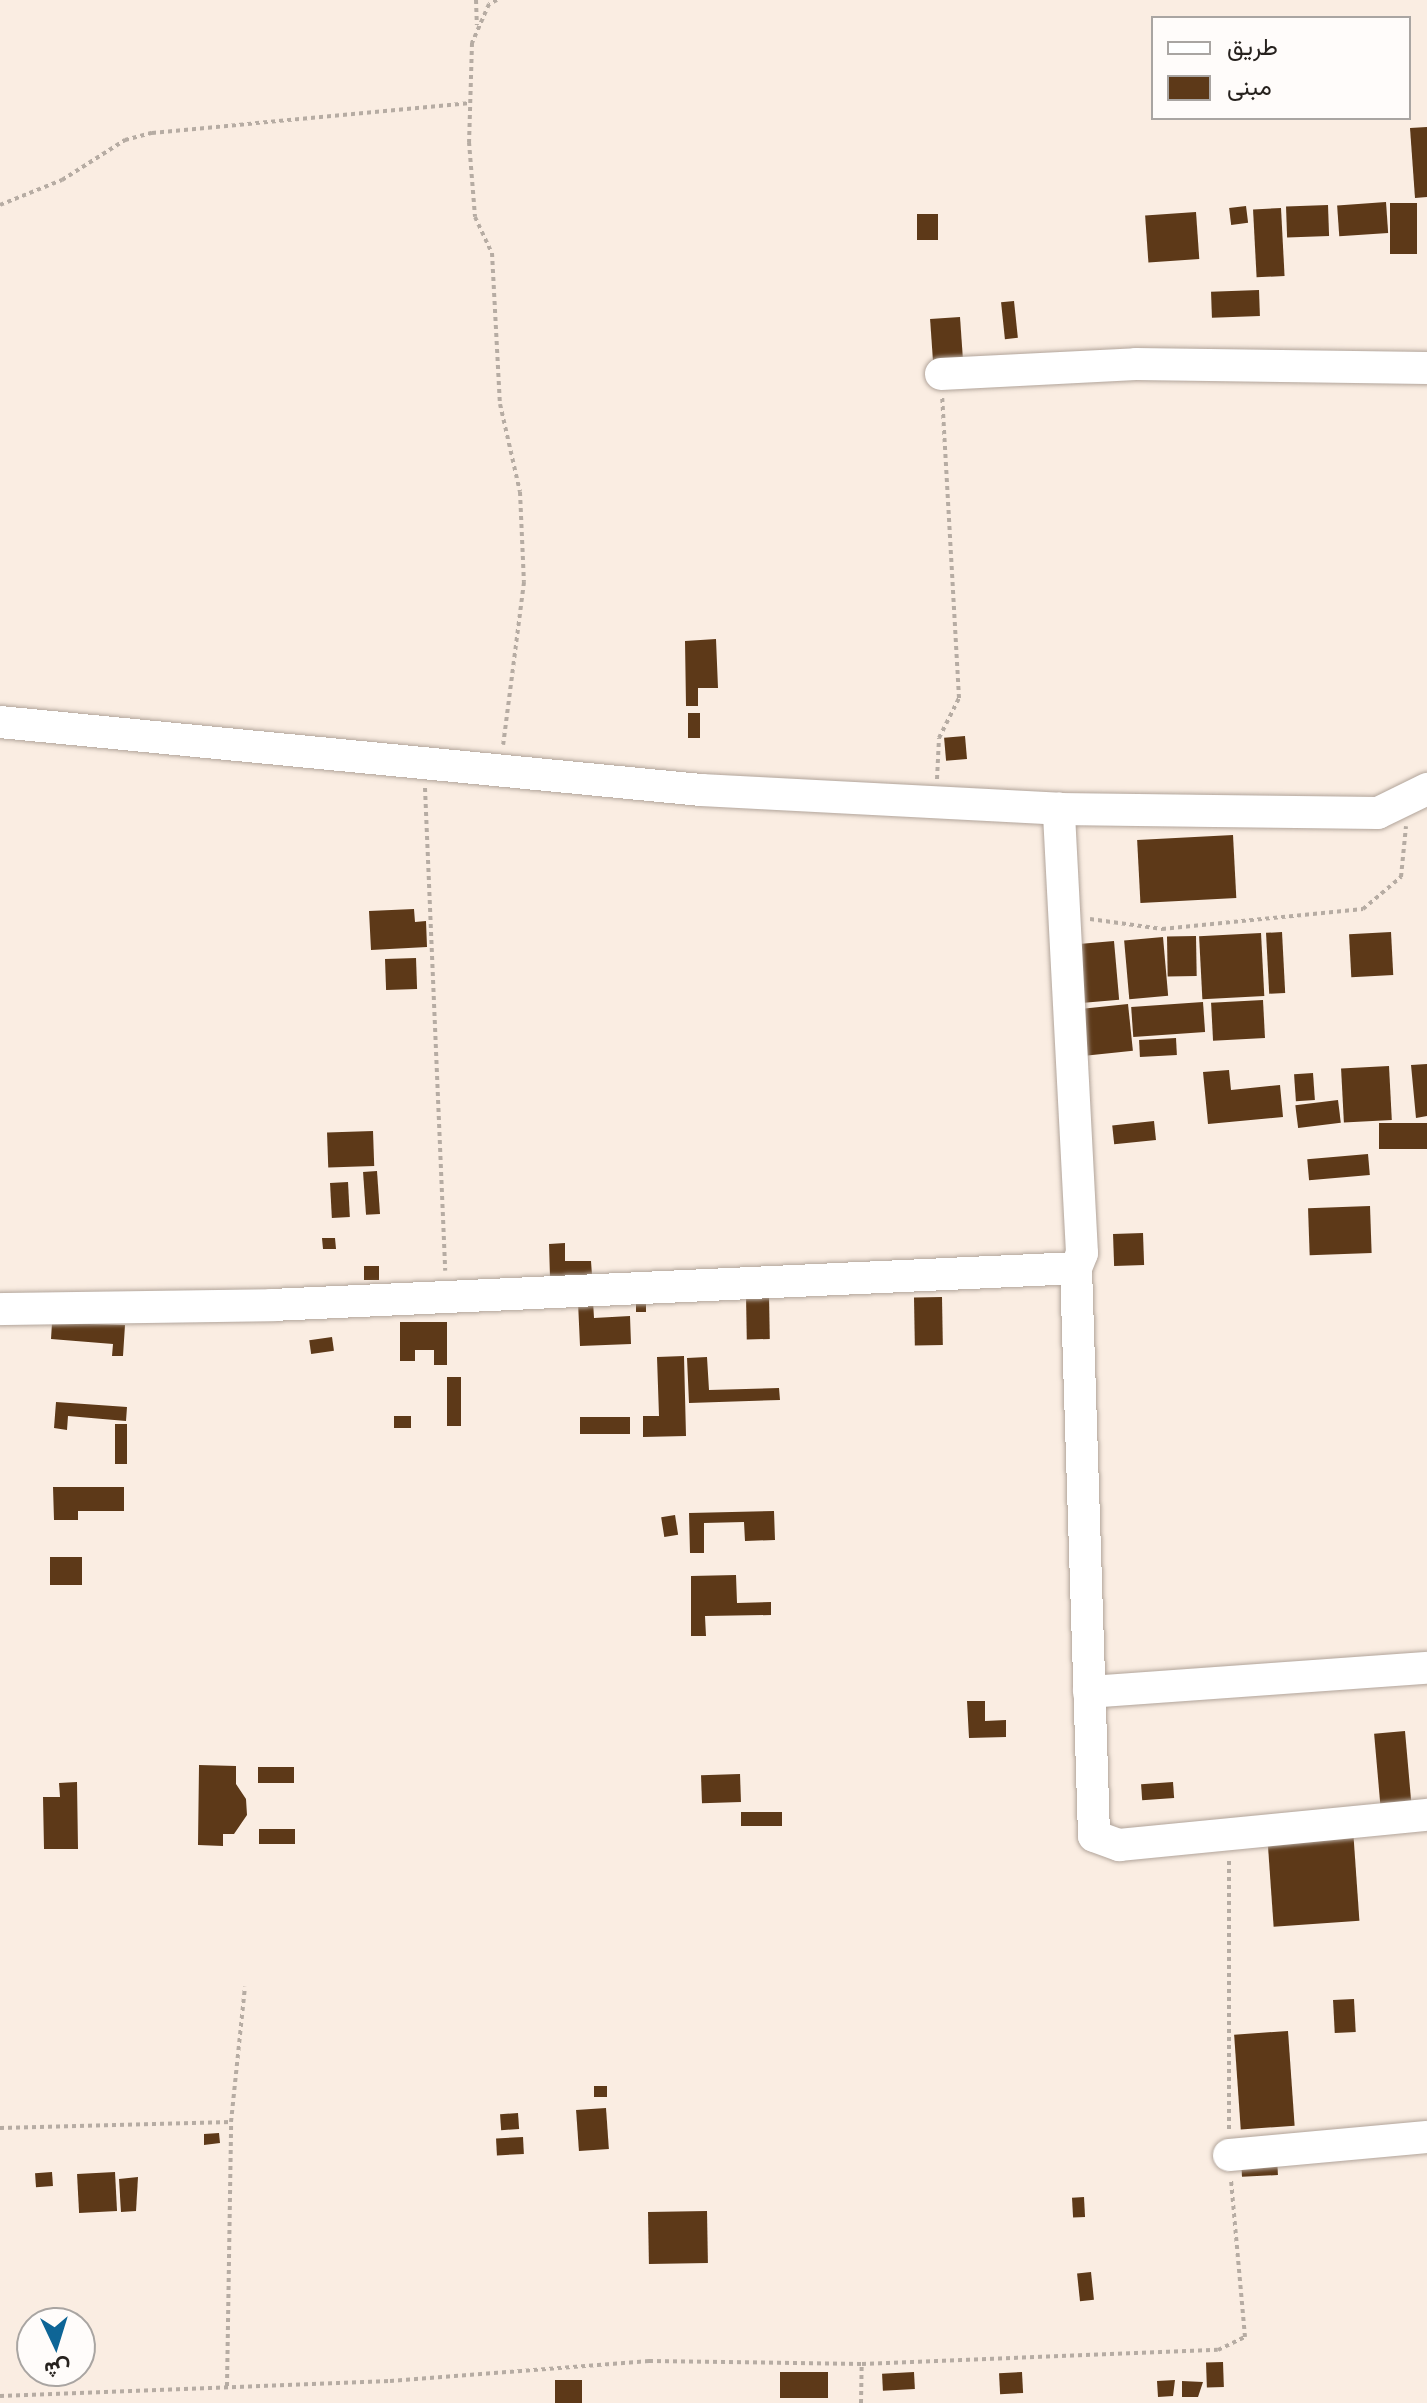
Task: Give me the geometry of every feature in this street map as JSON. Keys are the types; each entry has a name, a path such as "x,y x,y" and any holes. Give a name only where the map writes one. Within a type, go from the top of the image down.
{"street":[{"path":"941,374 1136,364 1427,368"},
{"path":"0,722 425,766 701,790 1059,809 1324,815 1378,813 1418,796"},
{"path":"1059,809 1082,1253 1076,1268 1094,1836 1119,1845 1230,1831 1427,1815"},
{"path":"0,1309 272,1305 447,1293 1076,1268"},
{"path":"1089,1692 1427,1668"},
{"path":"1229,2155 1427,2137"}],"path":[{"path":"476,0 478,27 471,103 475,217 492,253 500,404 520,492 524,567 516,668 499,773"},
{"path":"478,27 497,0"},
{"path":"0,205 62,180 125,140 152,133 471,103"},
{"path":"935,801 939,738 959,698 941,374"},
{"path":"425,766 447,1293"},
{"path":"1064,924 1093,919 1162,929 1363,909 1401,877 1418,796"},
{"path":"0,2396 649,2361 862,2364 1218,2350 1245,2337 1229,2155 1230,1831"},
{"path":"227,2386 231,2122 245,1987"},
{"path":"0,2128 231,2122"},
{"path":"861,2403 862,2364"}],"building":[{"path":"1427,127 1427,197 1415,198 1410,128"},
{"path":"1386,202 1388,233 1339,236 1337,205"},
{"path":"1390,203 1417,203 1417,254 1390,254"},
{"path":"1328,205 1329,236 1287,237 1286,206"},
{"path":"1246,206 1248,223 1231,225 1229,208"},
{"path":"1281,208 1285,276 1257,277 1253,209"},
{"path":"1196,212 1199,259 1148,262 1145,216"},
{"path":"917,214 938,214 938,240 917,240"},
{"path":"1259,290 1260,316 1212,318 1211,292"},
{"path":"1014,301 1018,338 1005,339 1001,302"},
{"path":"960,317 963,361 933,363 930,319"},
{"path":"716,639 718,688 698,688 698,706 686,706 685,641"},
{"path":"688,713 700,713 700,738 688,738"},
{"path":"965,736 967,759 946,761 944,738"},
{"path":"1233,835 1236,898 1140,903 1137,840"},
{"path":"414,909 415,922 426,921 427,947 371,950 369,911"},
{"path":"1282,932 1285,993 1269,994 1266,933"},
{"path":"1391,932 1393,975 1351,977 1349,934"},
{"path":"1261,933 1264,996 1202,999 1199,936"},
{"path":"1196,936 1197,976 1168,977 1167,937"},
{"path":"1163,937 1168,996 1129,999 1124,940"},
{"path":"1114,941 1119,1000 1081,1003 1076,944"},
{"path":"416,958 417,989 386,990 385,959"},
{"path":"1263,1000 1265,1038 1213,1041 1211,1003"},
{"path":"1203,1002 1205,1032 1133,1037 1131,1007"},
{"path":"1128,1004 1133,1051 1085,1056 1080,1009"},
{"path":"1176,1038 1177,1055 1140,1057 1139,1040"},
{"path":"1427,1064 1427,1116 1416,1118 1411,1065"},
{"path":"1389,1066 1392,1120 1344,1122 1341,1069"},
{"path":"1229,1070 1231,1090 1280,1085 1283,1117 1208,1124 1203,1072"},
{"path":"1313,1073 1315,1100 1296,1101 1294,1074"},
{"path":"1338,1100 1341,1123 1298,1128 1295,1105"},
{"path":"1154,1121 1156,1140 1114,1144 1112,1125"},
{"path":"1379,1123 1427,1123 1427,1149 1379,1149"},
{"path":"373,1131 374,1166 328,1168 327,1133"},
{"path":"1368,1154 1370,1175 1309,1180 1307,1159"},
{"path":"377,1171 380,1214 366,1215 363,1172"},
{"path":"348,1182 350,1217 332,1218 330,1183"},
{"path":"1370,1206 1372,1253 1310,1255 1308,1208"},
{"path":"1143,1233 1144,1265 1114,1266 1113,1234"},
{"path":"322,1238 335,1238 336,1249 323,1249"},
{"path":"565,1243 565,1261 591,1261 592,1275 550,1277 549,1244"},
{"path":"364,1266 379,1266 379,1280 364,1280"},
{"path":"746,1294 769,1294 770,1339 747,1339"},
{"path":"914,1297 942,1297 943,1345 915,1345"},
{"path":"636,1298 646,1298 646,1312 636,1312"},
{"path":"593,1301 594,1318 630,1316 631,1344 580,1346 578,1302"},
{"path":"400,1322 447,1322 447,1365 434,1365 434,1350 415,1350 415,1361 400,1361"},
{"path":"52,1323 125,1325 123,1356 112,1356 113,1344 51,1339"},
{"path":"332,1337 334,1351 311,1354 309,1340"},
{"path":"684,1356 686,1436 643,1437 643,1416 659,1416 657,1357"},
{"path":"707,1357 709,1390 779,1388 780,1400 689,1403 687,1358"},
{"path":"447,1377 461,1377 461,1426 447,1426"},
{"path":"56,1402 127,1407 126,1421 68,1416 67,1430 54,1428"},
{"path":"394,1416 411,1416 411,1428 394,1428"},
{"path":"580,1417 630,1417 630,1434 580,1434"},
{"path":"115,1424 127,1424 127,1464 115,1464"},
{"path":"53,1487 124,1487 124,1511 78,1511 78,1520 54,1520"},
{"path":"774,1511 775,1540 745,1541 744,1522 704,1523 704,1553 690,1553 689,1513"},
{"path":"675,1515 678,1535 664,1537 661,1517"},
{"path":"50,1557 82,1557 82,1585 50,1585"},
{"path":"736,1575 737,1603 771,1602 771,1615 705,1616 706,1636 691,1636 691,1576"},
{"path":"967,1701 985,1701 985,1721 1006,1720 1006,1737 969,1738"},
{"path":"1405,1731 1412,1809 1381,1811 1374,1734"},
{"path":"199,1765 236,1766 236,1784 246,1799 247,1815 234,1834 223,1834 223,1846 198,1845"},
{"path":"258,1767 294,1767 294,1783 258,1783"},
{"path":"740,1774 741,1802 702,1803 701,1775"},
{"path":"77,1782 78,1849 44,1849 43,1797 60,1797 59,1783"},
{"path":"1173,1782 1174,1798 1142,1800 1141,1784"},
{"path":"741,1812 782,1812 782,1826 741,1826"},
{"path":"259,1829 295,1829 295,1844 259,1844"},
{"path":"1353,1829 1359,1921 1274,1927 1267,1835"},
{"path":"1354,1999 1356,2032 1335,2033 1333,2000"},
{"path":"1288,2031 1295,2126 1241,2130 1234,2035"},
{"path":"594,2086 607,2086 607,2097 594,2097"},
{"path":"606,2108 609,2149 579,2151 576,2110"},
{"path":"518,2113 519,2129 501,2130 500,2114"},
{"path":"219,2133 220,2143 204,2145 204,2134"},
{"path":"523,2137 524,2154 497,2155 496,2138"},
{"path":"1277,2157 1278,2175 1242,2177 1241,2159"},
{"path":"52,2172 53,2186 36,2187 35,2173"},
{"path":"115,2172 117,2211 79,2213 77,2174"},
{"path":"138,2177 136,2211 121,2212 119,2179"},
{"path":"1084,2197 1085,2217 1073,2218 1072,2198"},
{"path":"707,2211 708,2263 649,2264 648,2212"},
{"path":"1091,2272 1094,2300 1080,2301 1077,2273"},
{"path":"1223,2362 1224,2387 1207,2388 1206,2363"},
{"path":"780,2372 828,2372 828,2398 780,2398"},
{"path":"914,2372 915,2389 883,2391 882,2374"},
{"path":"1022,2372 1023,2393 1000,2394 999,2373"},
{"path":"555,2380 582,2380 582,2403 555,2403"},
{"path":"1175,2380 1173,2396 1158,2397 1157,2381"},
{"path":"1182,2381 1203,2382 1198,2397 1182,2397"}]}
